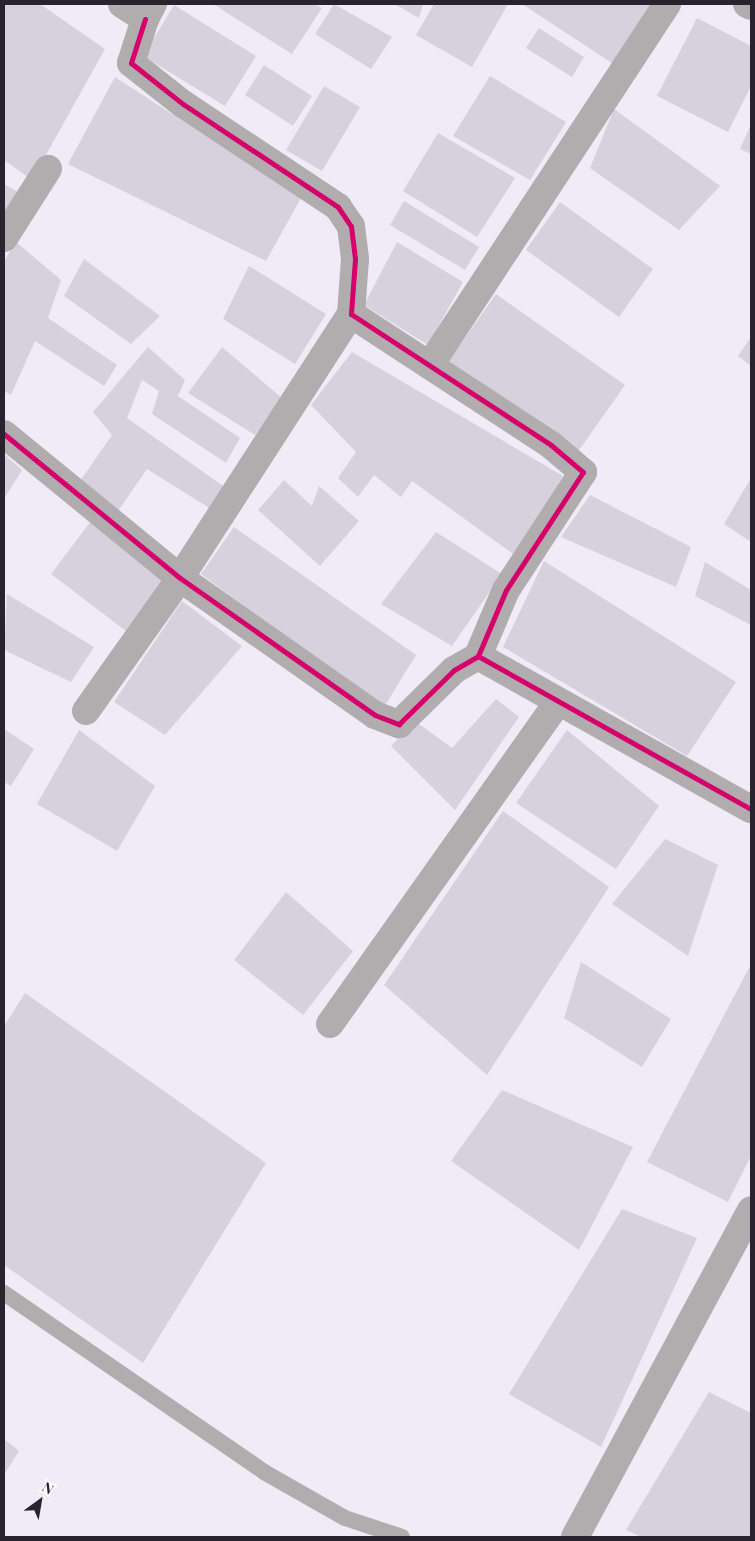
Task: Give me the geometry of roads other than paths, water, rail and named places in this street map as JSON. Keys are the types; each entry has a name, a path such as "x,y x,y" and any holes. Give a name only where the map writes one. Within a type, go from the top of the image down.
{"street":[{"path":"86,711 180,578 351,314 355,259 351,226 343,213 183,104 132,62 149,12 122,4"},
{"path":"430,365 666,4"},
{"path":"747,4 751,6"},
{"path":"4,238 48,169"},
{"path":"4,434 180,578 375,715 399,724 454,670 478,656 506,590 583,472 551,445 351,314"},
{"path":"478,656 751,809"},
{"path":"330,1024 558,702"},
{"path":"575,1537 749,1218"}],"lane":[{"path":"4,1293 264,1472 345,1518 402,1537"}]}
